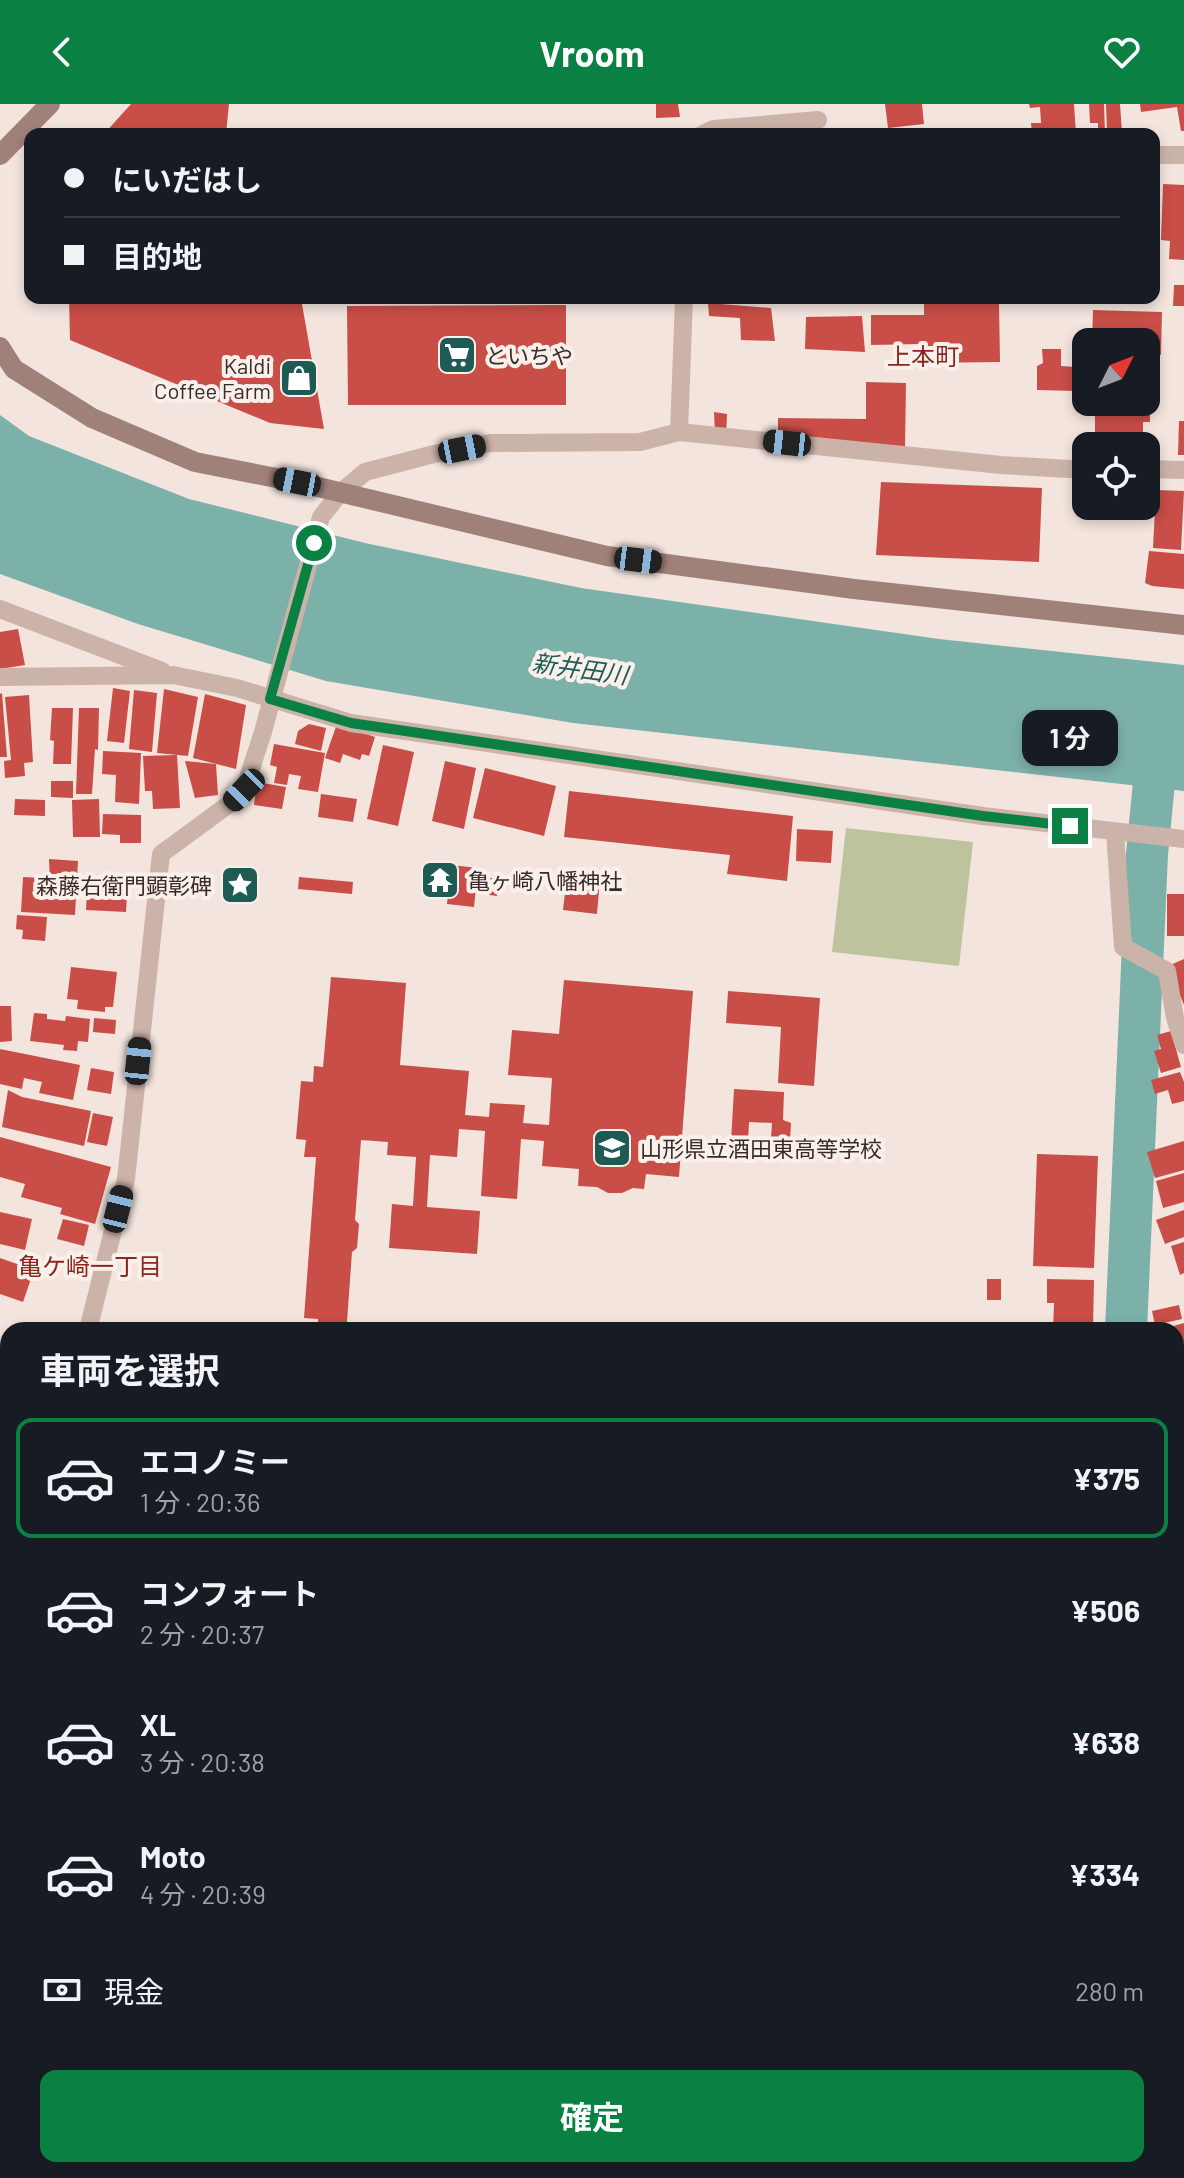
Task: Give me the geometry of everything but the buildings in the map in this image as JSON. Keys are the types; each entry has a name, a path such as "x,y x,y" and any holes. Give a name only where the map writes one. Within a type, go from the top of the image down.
{"street":[{"path":"26,128 50,104"},
{"path":"725,128 823,119"},
{"path":"0,155 24,131"},
{"path":"1160,155 1184,155"},
{"path":"679,432 684,304"},
{"path":"0,347 14,369 92,418 195,462 607,556 854,589 1184,625"},
{"path":"90,1322 126,1179 161,854 244,790 263,732 321,517 340,493 365,472 490,443 640,442 679,432 1001,465 1072,469"},
{"path":"1160,469 1184,470"},
{"path":"0,609 173,675 237,688 351,723 983,816 1184,839"},
{"path":"0,677 173,675"},
{"path":"1115,832 1123,947 1167,971 1184,1045"}],"green space":[{"path":"846,828 973,842 959,966 832,952"}],"water":[{"name":"新井田川","path":"0,415 29,436 189,499 365,543 581,588 939,639 1184,665 1184,791 573,723 326,681 138,624 0,574"}],"waterway":[{"path":"1126,1322 1147,854 1159,732"}],"place":[{"name":"といちや","path":"457,355"},
{"name":"Kaldi Coffee Farm","path":"299,378"},
{"name":"亀ヶ崎八幡神社","path":"440,880"},
{"name":"森藤右衛門顕彰碑","path":"240,885"},
{"name":"山形県立酒田東高等学校","path":"612,1148"}],"district":[{"name":"上本町","path":"923,355"},
{"name":"亀ケ崎一丁目","path":"90,1265"}],"route":[{"path":"314,543 270,699 351,723 983,816 1070,826"}]}
